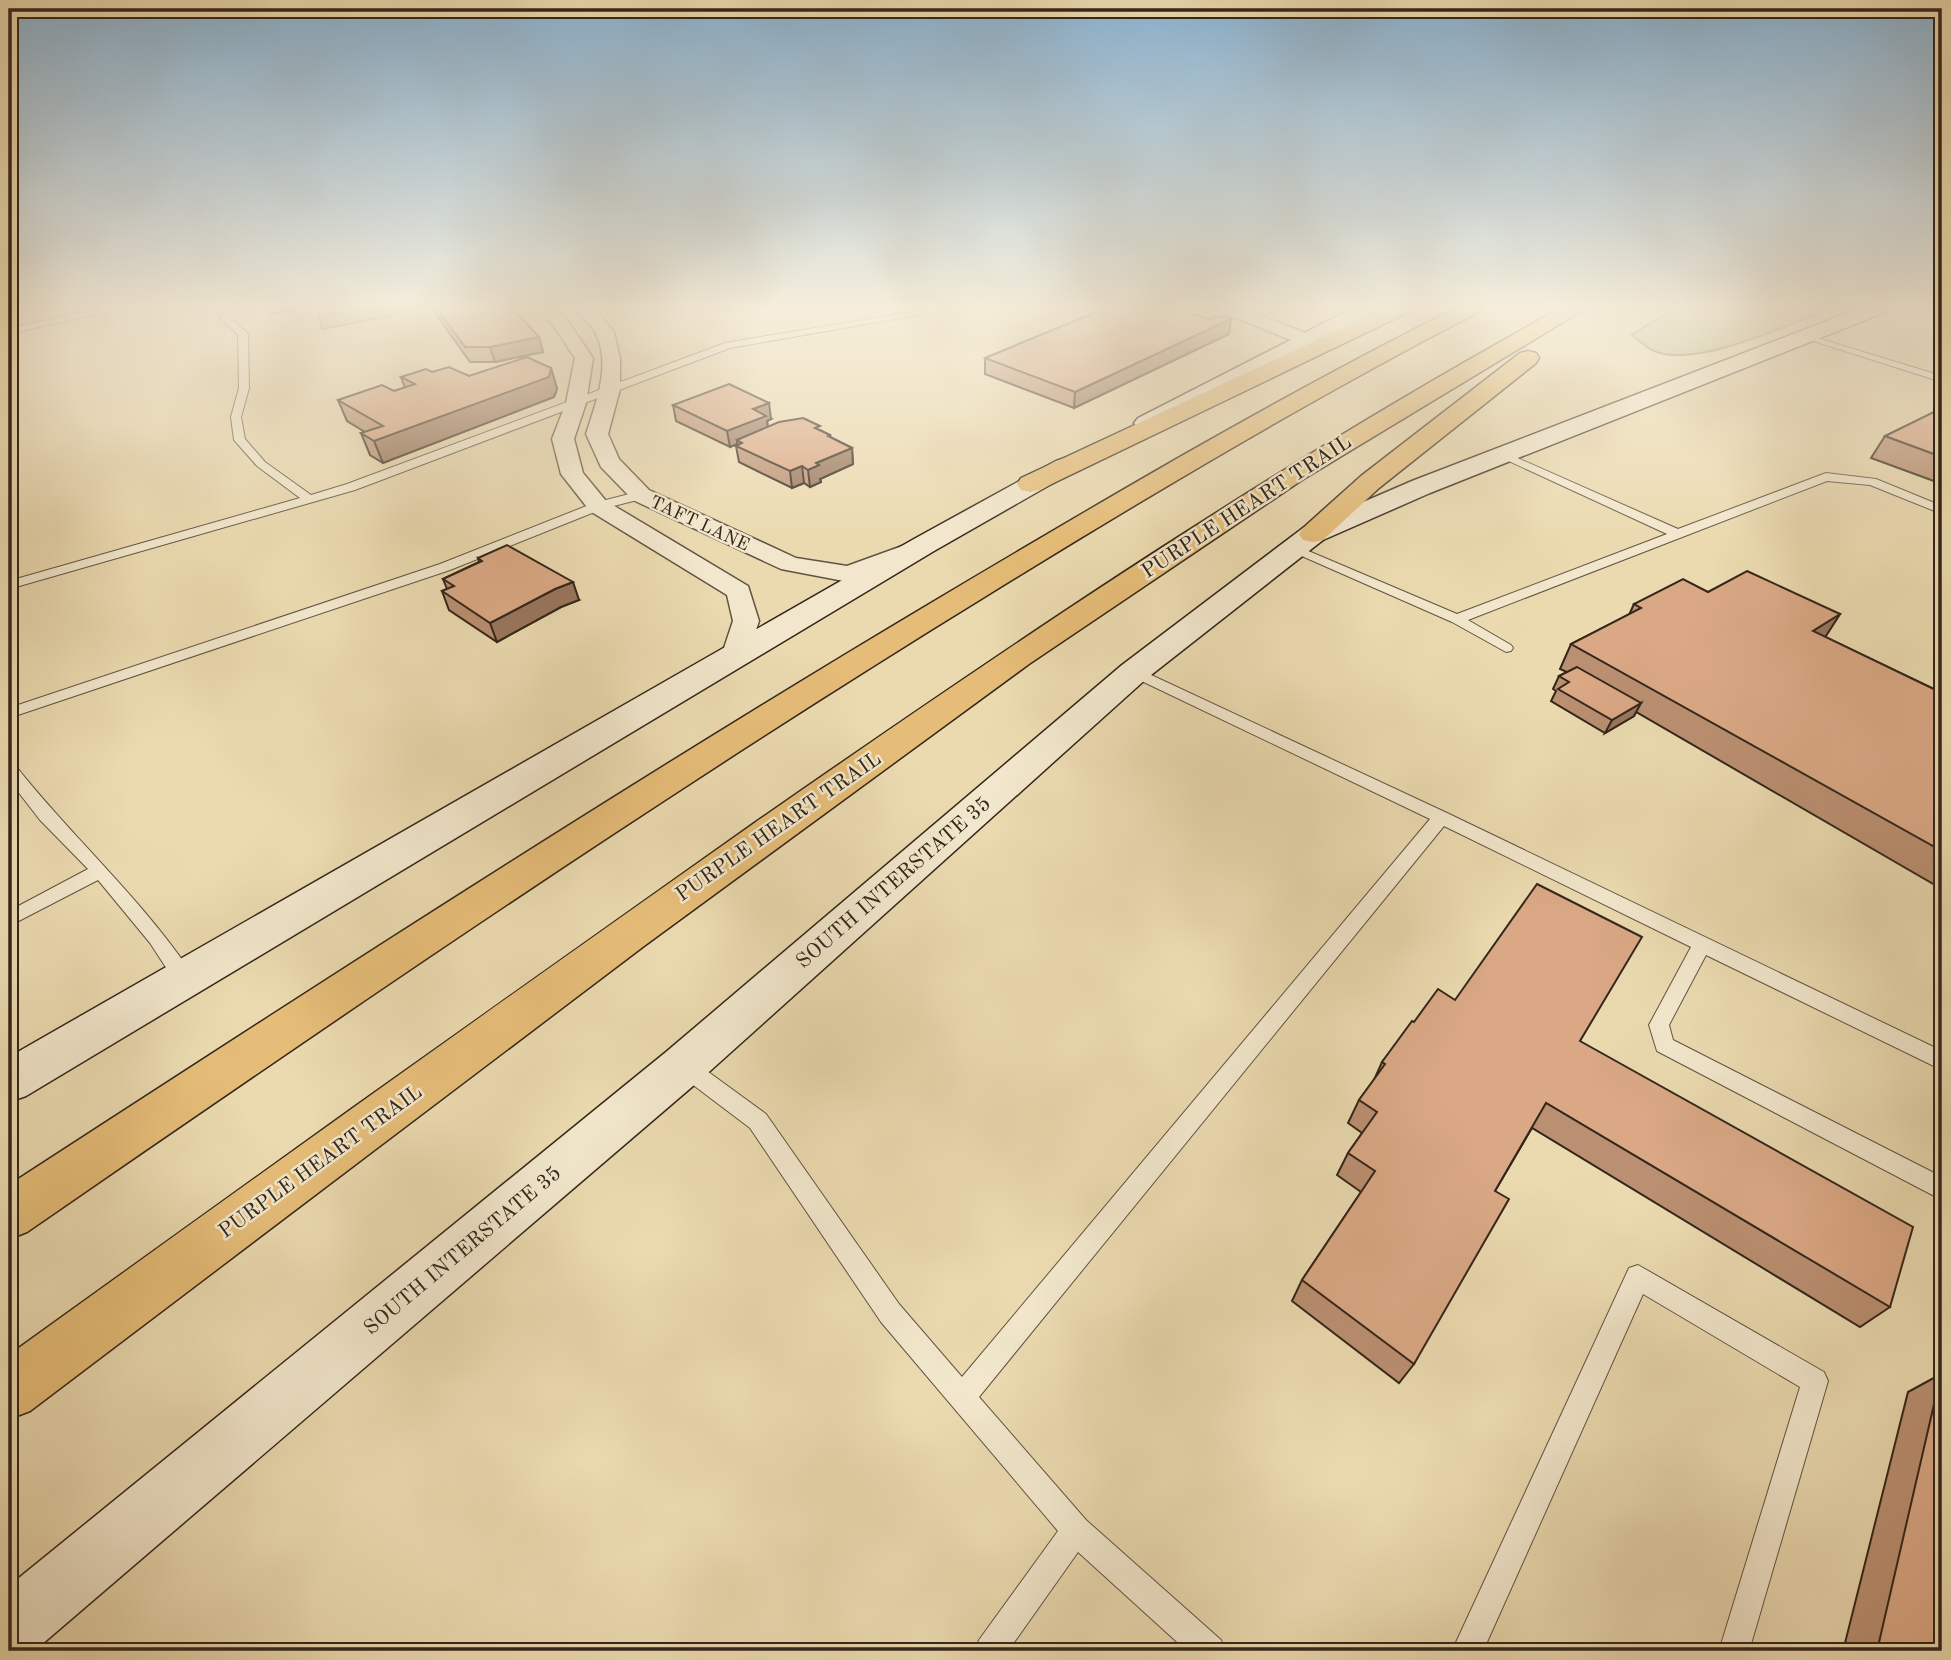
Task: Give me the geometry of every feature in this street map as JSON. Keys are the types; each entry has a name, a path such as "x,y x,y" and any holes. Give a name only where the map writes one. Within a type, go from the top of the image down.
{"highway":[{"path":"1030,484 1240,384"},
{"path":"9,1214 548,857 875,649 1185,464 1325,384"},
{"name":"PURPLE HEART TRAIL","path":"9,1391 666,906 1007,663 1243,507 1444,384"},
{"path":"1304,542 1370,482 1493,384"}],"main road":[{"path":"9,1081 924,545 1030,484 1218,384"},
{"name":"SOUTH INTERSTATE 35","path":"9,1629 683,1066 1134,672 1304,542 1421,487 1684,384"}],"street":[{"name":"TAFT LANE","path":"579,384 563,439 572,474 598,506 739,591 746,621 736,654"},
{"name":"TAFT LANE","path":"610,384 597,435 609,462 640,495 790,564 849,574 924,545"}],"lane":[{"path":"244,384 236,417 240,440 261,464 309,499"},
{"path":"9,585 351,487 622,384"},
{"path":"1504,455 1678,534"},
{"path":"1457,619 1826,477 1872,482 1942,510"},
{"path":"9,713 445,567 598,506 640,495"},
{"path":"1304,542 1457,619 1506,648"},
{"path":"1134,672 1703,943 1942,1061"},
{"path":"9,769 46,816 100,870 157,939 183,977"},
{"path":"962,1397 1441,817"},
{"path":"9,919 100,870"},
{"path":"1703,943 1659,1025 1664,1045 1942,1189"},
{"path":"683,1066 758,1121 890,1313 1076,1530 1210,1651"},
{"path":"1468,1651 1638,1277 1815,1381 1734,1651"},
{"path":"990,1651 1076,1530"}],"building":[{"path":"414,384 529,384 374,441 361,433 383,426 338,400 382,385 394,391"},
{"path":"728,384 769,403 753,409 766,416 727,431 673,405"},
{"path":"1055,384 1091,384 1075,392"},
{"path":"1942,408 1942,457 1885,436"},
{"path":"803,418 820,426 815,428 830,435 828,436 852,448 816,463 819,465 808,470 802,466 790,471 736,446 742,443 737,440 779,422"},
{"path":"507,545 573,582 490,623 442,591 454,586 443,579 482,561 478,558"},
{"path":"1747,571 1840,614 1813,631 1942,693 1942,851 1571,644 1641,608 1634,604 1683,579 1708,592"},
{"path":"1577,667 1641,703 1612,720 1558,689 1569,682 1559,676"},
{"path":"1537,884 1642,937 1580,1041 1913,1227 1890,1307 1546,1103 1495,1191 1509,1199 1414,1364 1302,1280 1375,1171 1348,1153 1377,1112 1359,1100 1385,1064 1382,1062 1438,989 1455,1000"},
{"path":"1941,1374 1942,1651 1877,1651"}]}
